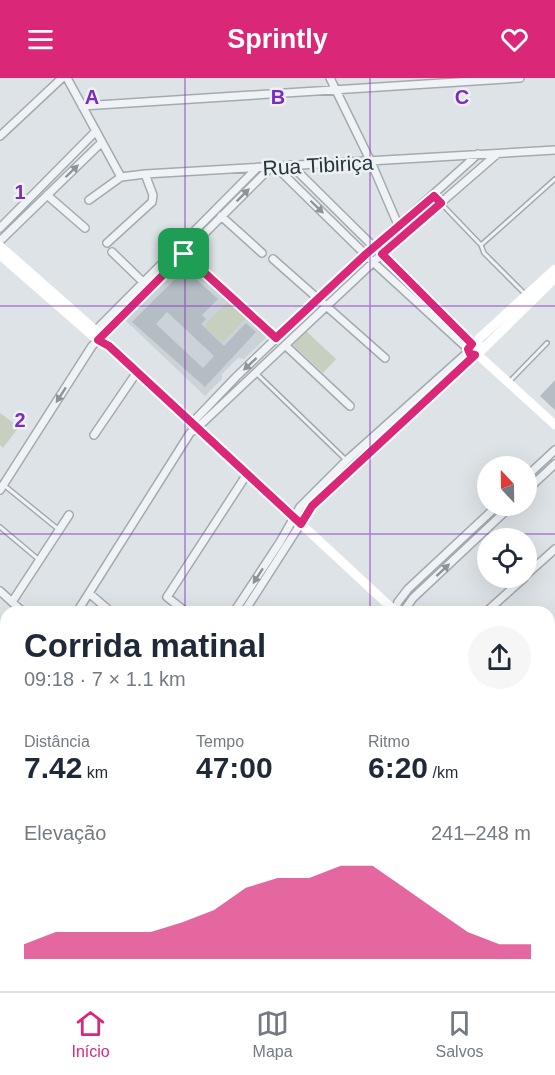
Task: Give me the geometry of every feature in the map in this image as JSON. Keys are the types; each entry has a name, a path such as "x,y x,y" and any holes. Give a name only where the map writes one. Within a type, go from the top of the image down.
{"street":[{"path":"0,136 62,78"},
{"path":"67,78 121,177"},
{"path":"330,78 371,162 399,227"},
{"path":"82,106 335,88 520,78"},
{"path":"0,228 95,132"},
{"path":"0,241 101,143"},
{"name":"Rua Tibiriça","path":"89,200 121,177 145,174 555,150"},
{"path":"193,427 244,384 373,262 496,153"},
{"path":"81,606 193,427 236,377 318,298 478,154"},
{"path":"291,165 382,254 474,350 555,425"},
{"path":"96,337 273,167 373,262 474,350"},
{"path":"2,488 96,337 143,282 257,168"},
{"path":"107,243 152,202 153,195 145,174"},
{"path":"47,195 85,228"},
{"path":"222,216 262,253"},
{"path":"0,246 96,337"},
{"path":"112,252 143,282"},
{"path":"184,254 276,338"},
{"path":"0,255 109,346 193,427 390,606"},
{"path":"273,259 385,358"},
{"path":"238,606 297,520 474,350 525,295 555,269"},
{"path":"247,606 297,520 300,507 346,461 555,278"},
{"path":"285,345 350,406"},
{"path":"94,435 137,372"},
{"path":"236,377 244,384"},
{"path":"537,467 555,450"},
{"path":"537,481 555,464"},
{"path":"178,606 167,597 247,474"},
{"path":"12,602 69,515"},
{"path":"398,606 408,589 486,516"},
{"path":"404,606 500,516"},
{"path":"537,565 555,549"},
{"path":"492,606 512,588"},
{"path":"0,591 16,606"},
{"path":"89,593 104,606"}],"lane":[{"path":"481,245 555,179"},
{"path":"434,196 525,295"},
{"path":"505,380 547,343"},
{"path":"256,373 346,461"},
{"path":"2,488 59,530"},
{"path":"0,527 39,560"}],"shaded area":[{"path":"187,257 270,334 244,359 238,358 205,396 124,319"}],"green space":[{"path":"230,299 248,316 222,343 204,326"},
{"path":"306,331 336,359 323,373 293,345"},
{"path":"0,413 19,427 3,448 0,445"}],"building":[{"path":"181,268 184,268 218,299 202,315 206,319 201,324 224,346 246,323 256,332 205,387 132,322 176,278","holes":["167,312 214,356 203,368 156,324"]},
{"path":"555,380 555,410 540,396"}],"route":[{"path":"434,196 441,203 382,254 472,344 468,349 470,354 475,355 312,506 301,524 109,346 98,340 184,254 276,338 366,254 434,196"}]}
